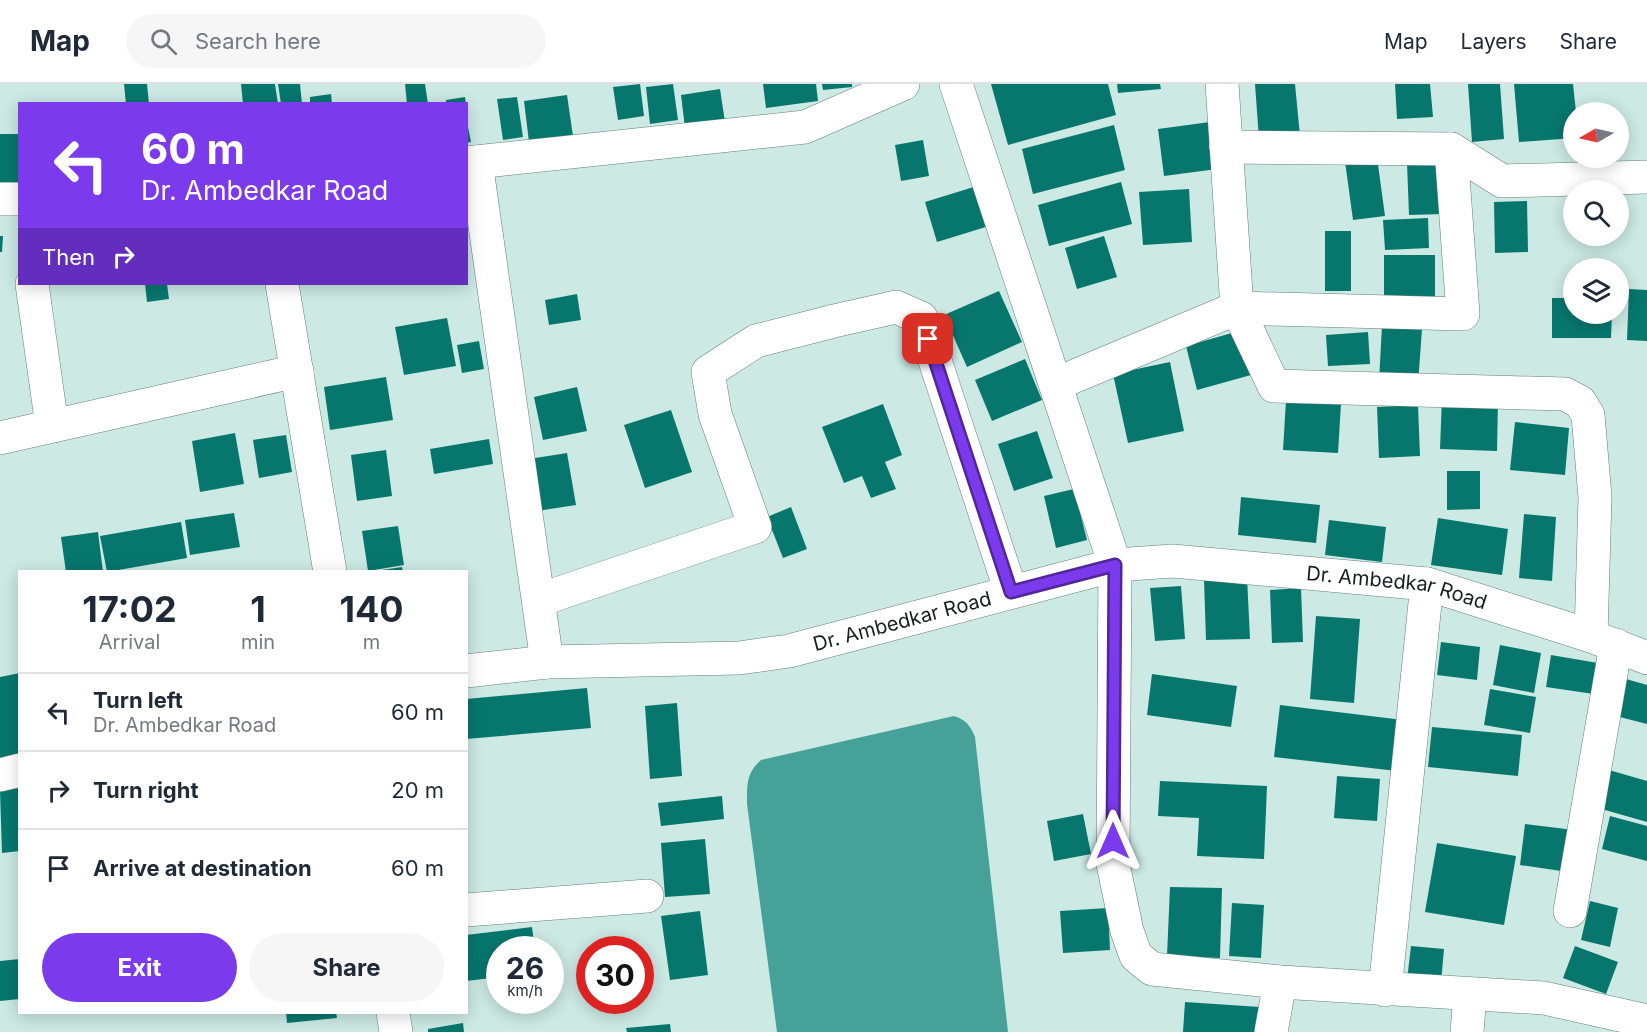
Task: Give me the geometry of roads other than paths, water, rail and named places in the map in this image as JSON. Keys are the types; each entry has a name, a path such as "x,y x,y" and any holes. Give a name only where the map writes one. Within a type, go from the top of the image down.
{"street":[{"path":"547,662 471,162 805,127 903,84"},
{"path":"956,84 1115,565 1113,864 1127,931 1136,956 1152,969 1385,990 1544,998 1647,1021"},
{"path":"1222,84 1237,308 1274,386 1565,394 1580,402 1588,415 1603,640 1570,911"},
{"path":"1226,147 1450,149 1502,181 1647,177"},
{"path":"1056,384 1237,308 1463,314 1450,149"},
{"path":"0,199 18,199"},
{"path":"32,285 52,426"},
{"path":"282,285 330,570"},
{"path":"539,600 755,527 715,414 708,372 756,341 896,307 921,318 1011,592"},
{"path":"0,438 297,371"},
{"name":"Dr. Ambedkar Road","path":"468,671 547,662 740,658 789,651 1115,565 1173,561 1427,584 1603,640 1647,658"},
{"path":"1385,990 1427,584"},
{"path":"0,775 18,770"},
{"path":"468,910 647,896"},
{"path":"1271,1032 1280,982"},
{"path":"1467,1032 1470,994"},
{"path":"393,1014 396,1032"}],"water":[{"path":"954,716 967,724 975,737 1008,1032 777,1032 747,804 747,785 752,770 761,760"}]}
